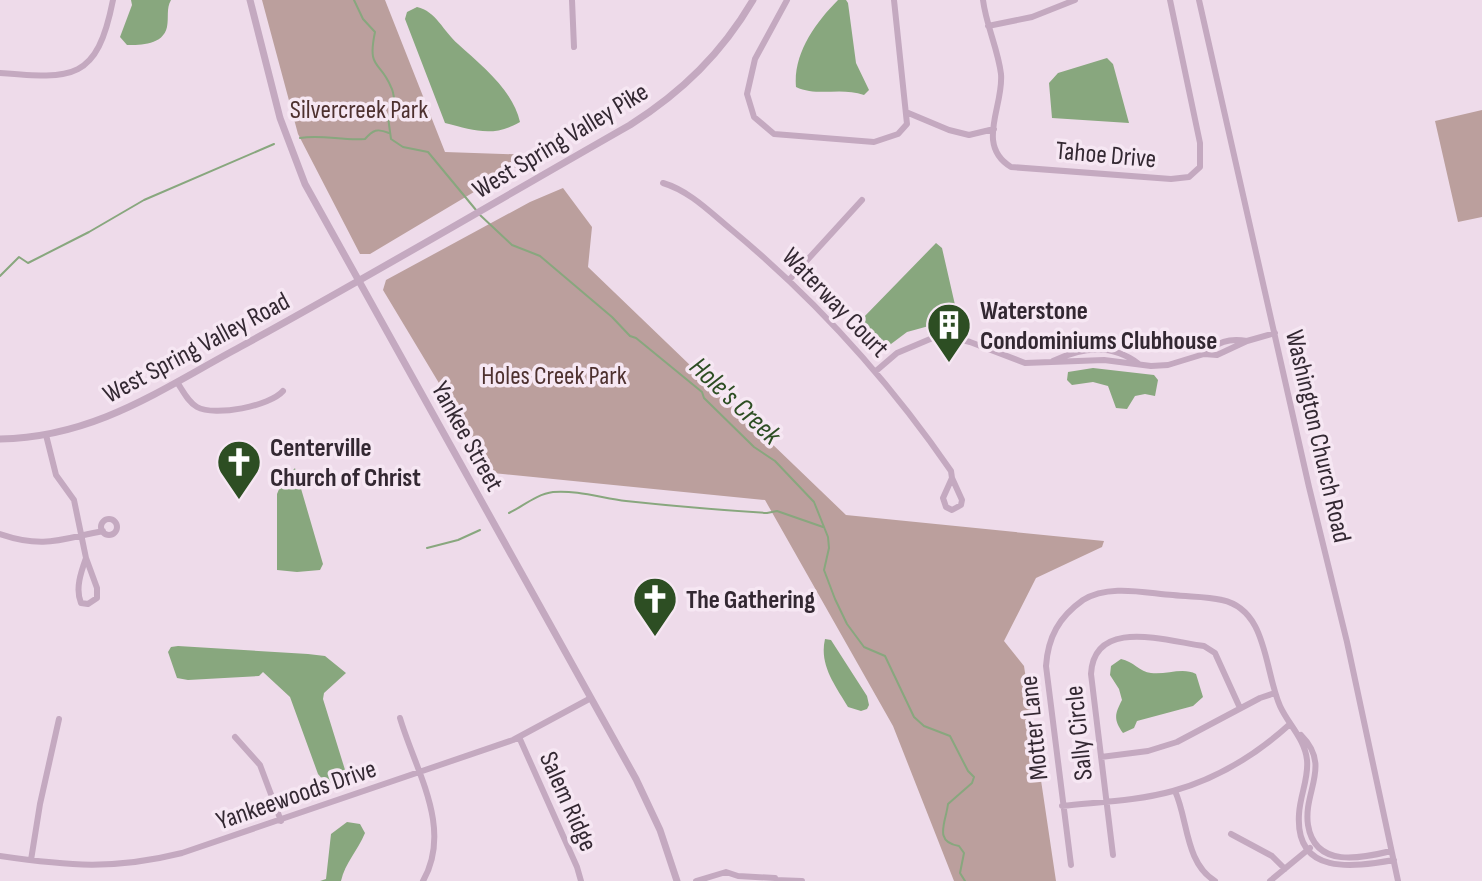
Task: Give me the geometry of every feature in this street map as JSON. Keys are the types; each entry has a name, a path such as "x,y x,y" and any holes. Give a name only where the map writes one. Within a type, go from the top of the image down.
{"street":[{"path":"0,73 56,77 79,70 104,36 113,0"},
{"name":"Yankee Street","path":"250,0 276,103 292,154 310,194 591,698 660,830 677,881"},
{"path":"572,0 574,47"},
{"name":"West Spring Valley Pike","path":"358,281 630,125 667,100 710,62 737,28 753,0"},
{"path":"787,0 755,59 747,94 754,117 774,134 874,142 898,134 907,124 894,0"},
{"name":"Tahoe Drive","path":"983,0 1001,76 993,146 998,159 1011,167 1171,179 1189,177 1200,167 1200,143 1170,0"},
{"path":"988,26 1032,17 1075,0"},
{"name":"Washington Church Road","path":"1199,0 1350,657 1398,881"},
{"path":"906,112 969,135 994,129"},
{"name":"Waterway Court","path":"663,183 689,195 789,280 876,371 951,471 962,500 961,505 952,510 946,507 943,498 952,478"},
{"path":"789,280 862,200"},
{"name":"West Spring Valley Road","path":"0,439 46,435 77,428 124,411 358,281"},
{"path":"876,371 897,353 935,337 970,342 1025,363 1104,360 1168,365 1204,354 1217,355 1247,341 1275,333"},
{"path":"1204,354 1218,342 1233,339 1247,341"},
{"path":"1048,363 1070,353 1106,349 1126,354 1139,364"},
{"path":"177,382 192,403 211,412 273,400 283,391"},
{"path":"46,435 56,475 74,500 86,558 98,593 97,598 88,604 81,603 78,598 86,558"},
{"path":"0,534 61,543 103,531"},
{"name":"Motter Lane","path":"1071,865 1046,666 1047,644 1064,617 1087,598 1107,592 1222,600 1240,607 1253,620 1275,693 1304,745 1307,771 1298,815 1309,849"},
{"name":"Sally Circle","path":"1113,855 1091,674 1092,658 1099,647 1122,636 1204,646 1215,653 1240,708"},
{"path":"1101,757 1148,751 1177,742 1275,693"},
{"name":"Yankeewoods Drive","path":"0,856 82,866 133,864 182,853 519,737 591,698"},
{"path":"400,718 436,833 435,853 423,881"},
{"path":"31,860 59,719"},
{"path":"1062,806 1175,791 1241,761 1290,724"},
{"name":"Motter Lane","path":"1290,724 1308,742 1313,753 1316,768 1308,824 1316,843"},
{"path":"235,737 260,765 281,821"},
{"name":"Salem Ridge","path":"519,737 581,881"},
{"path":"1175,791 1194,859 1206,876 1215,881"},
{"path":"1231,834 1272,856 1285,869"},
{"path":"1270,881 1316,843 1337,858 1361,858 1391,851"},
{"path":"1309,849 1325,862 1336,866 1362,866 1394,860"},
{"path":"696,881 726,872 738,876 802,881"},
{"path":"731,881 738,876"}],"green space":[{"name":"Silvercreek Park","path":"262,0 385,0 445,152 536,155 370,254 360,254 298,134"},
{"path":"1482,110 1482,217 1458,222 1435,121"},
{"name":"Holes Creek Park","path":"563,188 592,227 588,267 846,515 1104,541 1102,547 1036,578 1004,641 1024,666 1056,881 954,881 893,726 765,500 493,473 383,290 386,280 530,202"}],"shaded area":[{"path":"131,0 171,0 165,33 156,41 127,45 120,37"},
{"path":"838,0 848,3 856,63 869,90 864,95 796,87 798,63 807,40"},
{"path":"417,7 434,17 495,79 511,99 520,122 492,131 445,123 405,19 407,12"},
{"path":"1107,58 1113,64 1129,123 1052,118 1049,83 1058,73"},
{"path":"936,243 942,248 958,318 907,332 883,350 864,333 862,319"},
{"path":"1093,368 1154,375 1158,380 1155,396 1135,396 1127,409 1116,408 1108,386 1093,382 1072,385 1067,380 1068,372"},
{"path":"295,468 323,564 320,570 277,570 277,494 282,482"},
{"path":"825,639 831,640 867,696 867,709 861,711 848,707 838,691 824,658"},
{"path":"171,647 325,656 346,673 324,693 323,699 346,773 342,779 325,782 318,774 290,697 263,672 259,676 177,678 168,652"},
{"path":"1121,659 1151,673 1186,671 1196,674 1203,697 1193,706 1137,721 1134,728 1123,733 1116,716 1122,700 1110,675 1111,666"},
{"path":"347,822 360,824 365,833 341,881 320,881 326,879 331,834"}],"waterway":[{"name":"Hole's Creek","path":"354,0 363,19 375,32 374,59 393,91 395,106 388,117 391,139 403,147 428,152 476,210"},
{"path":"300,138 365,139 376,131 389,133"},
{"path":"0,276 19,257 28,263 144,200 274,144"},
{"name":"Hole's Creek","path":"480,215 512,245 540,256 630,336 702,392 704,398 754,447 775,461 814,502 828,537 824,570 847,624 864,647 885,656 914,717 924,726 950,736 974,777 972,783 948,804 943,830 946,840 959,846 964,853 960,873 965,881"},
{"path":"509,513 541,495 562,492 678,506 767,513 777,511 823,527"},
{"path":"427,548 480,530"}],"place":[{"name":"Waterstone Condominiums Clubhouse","path":"949,364"},
{"name":"Centerville Church of Christ","path":"239,501"},
{"name":"The Gathering","path":"655,638"}]}
